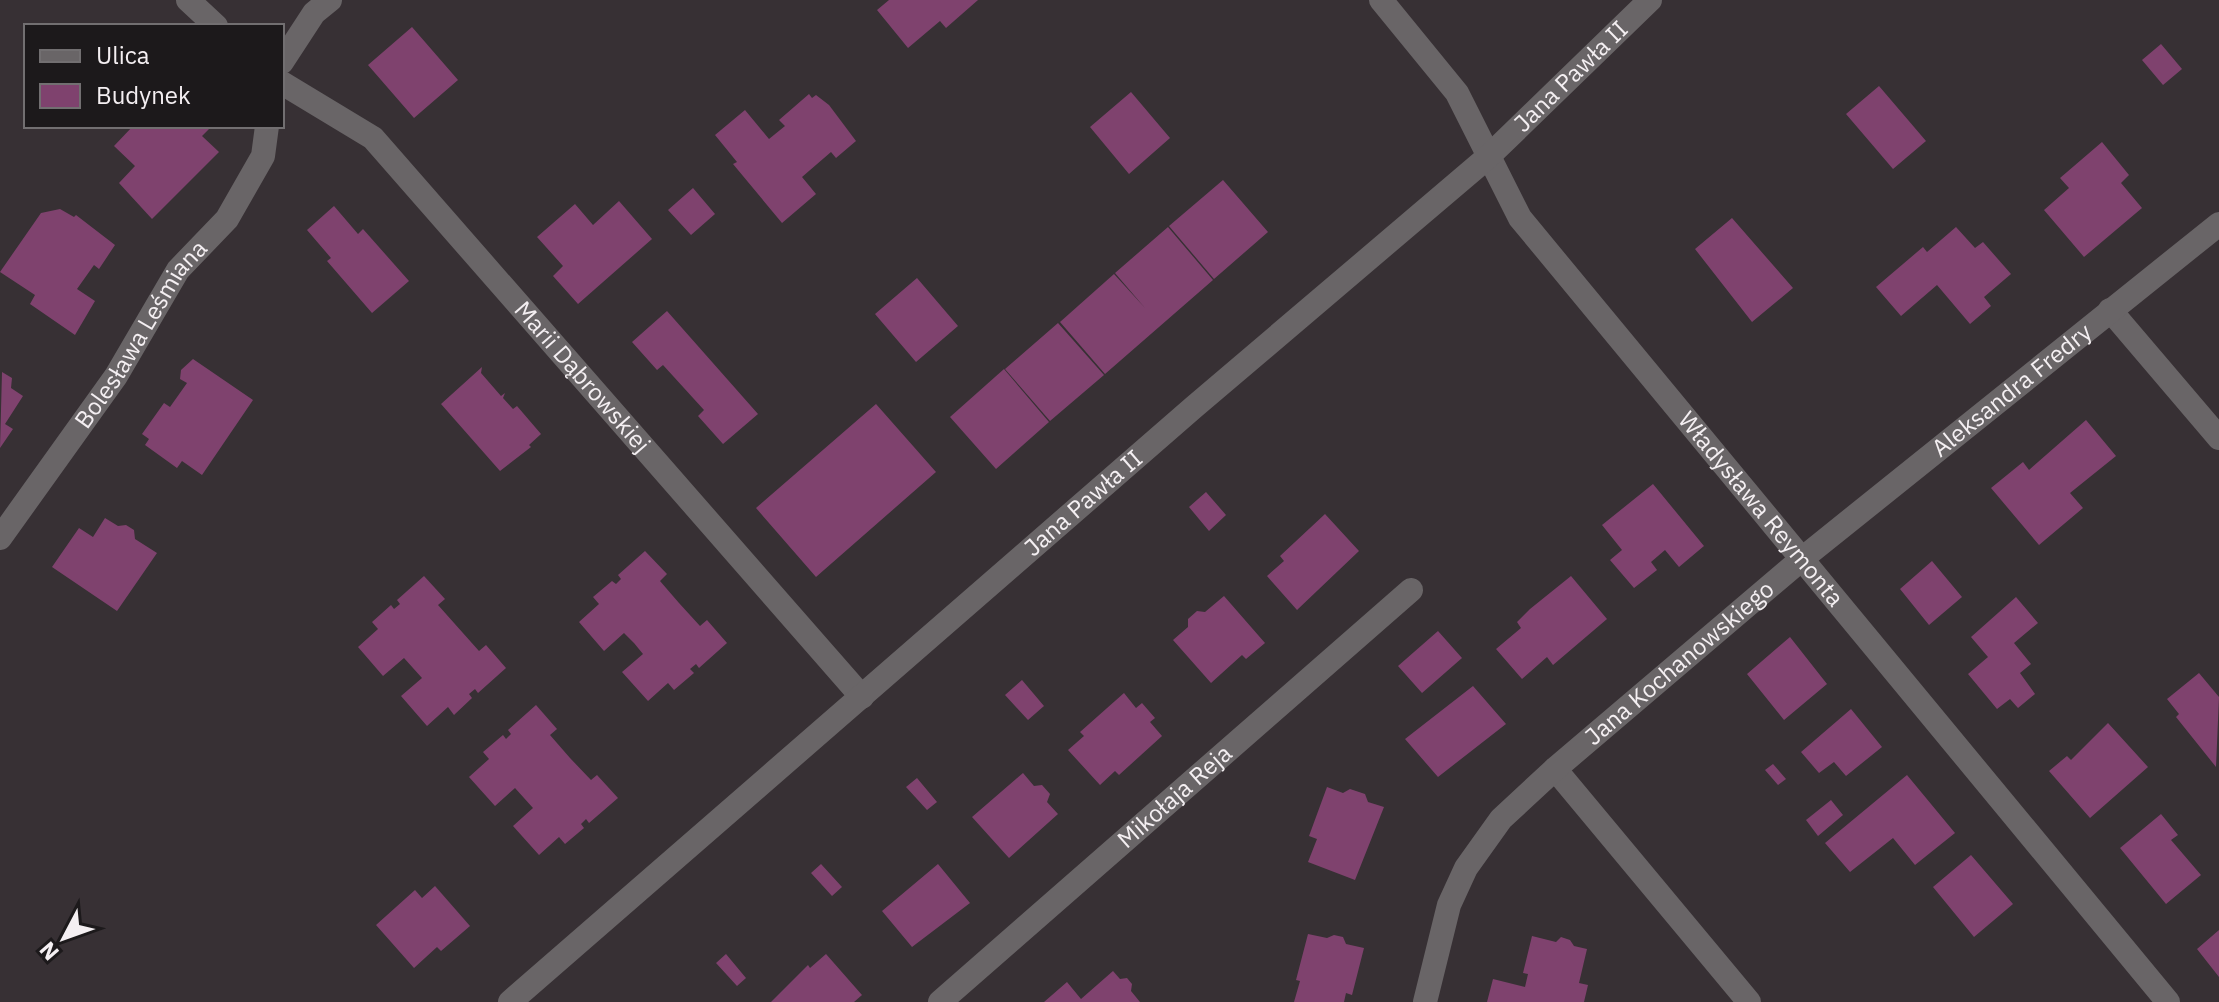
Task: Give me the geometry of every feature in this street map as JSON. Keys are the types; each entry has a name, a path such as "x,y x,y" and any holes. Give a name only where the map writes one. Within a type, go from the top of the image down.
{"street":[{"path":"188,0 214,24"},
{"path":"284,59 314,13 330,0"},
{"name":"Władysława Reymonta","path":"1381,0 1457,93 1520,218 2168,1002"},
{"name":"Jana Pawła II","path":"510,1002 1194,407 1488,157 1650,0"},
{"name":"Marii Dąbrowskiej","path":"284,84 373,138 862,697"},
{"name":"Bolesława Leśmiana","path":"0,538 116,376 178,270 227,219 263,156 267,128"},
{"name":"Aleksandra Fredry","path":"1803,558 2219,224"},
{"path":"2110,310 2219,438"},
{"name":"Jana Kochanowskiego","path":"1425,1002 1449,905 1466,868 1501,819 1555,769 1803,558"},
{"name":"Mikołaja Reja","path":"940,1002 1411,590"},
{"path":"1555,769 1749,1002"}],"building":[{"path":"889,0 978,0 946,28 940,21 908,48 877,10"},
{"path":"412,27 458,80 414,118 368,65"},
{"path":"2161,44 2182,69 2163,85 2142,60"},
{"path":"1879,86 1926,141 1893,169 1846,114"},
{"path":"1131,92 1170,138 1129,174 1090,127"},
{"path":"809,94 812,98 816,95 829,105 856,141 836,158 831,152 802,177 816,194 782,223 733,164 737,162 715,135 745,110 769,139 785,126 779,120"},
{"path":"131,128 208,128 202,136 219,152 152,219 119,183 135,166 114,146"},
{"path":"2102,142 2129,175 2121,183 2142,208 2084,257 2044,210 2069,188 2060,178"},
{"path":"1223,180 1268,232 1214,279 1169,226"},
{"path":"693,188 715,214 691,235 668,210"},
{"path":"619,201 652,239 578,304 553,276 563,266 537,237 575,204 593,225"},
{"path":"334,206 358,234 363,229 409,281 372,313 327,261 331,258 307,230"},
{"path":"60,209 74,217 76,215 115,245 99,269 94,265 77,289 95,301 75,335 30,304 35,295 0,272 41,213"},
{"path":"1732,218 1793,288 1752,322 1695,249"},
{"path":"1168,227 1213,280 1105,374 1060,322 1114,274 1145,308 1115,273"},
{"path":"1956,227 1975,248 1983,242 2011,274 1984,297 1991,306 1970,324 1937,285 1901,316 1876,287 1923,247 1927,252"},
{"path":"917,278 958,326 916,362 875,314"},
{"path":"667,311 758,414 723,444 698,416 704,410 663,365 657,370 632,342"},
{"path":"1058,323 1104,375 1050,421 1005,369"},
{"path":"193,359 253,400 202,475 182,461 177,468 145,445 149,439 142,434 164,403 170,407 187,383 180,379 181,370"},
{"path":"482,367 481,373 501,396 505,393 503,398 513,409 517,406 541,434 529,445 531,447 500,471 441,404"},
{"path":"1004,369 1049,422 996,469 950,417"},
{"path":"2,372 12,378 11,388 23,396 5,424 13,429 0,448"},
{"path":"876,404 936,472 816,577 756,508"},
{"path":"2086,420 2116,456 2070,493 2083,508 2039,545 1991,488 2023,462 2029,470"},
{"path":"1653,484 1704,546 1679,567 1665,550 1651,562 1657,570 1634,588 1610,560 1622,550 1602,525"},
{"path":"1206,492 1226,515 1209,531 1189,507"},
{"path":"1325,514 1359,551 1297,610 1267,576 1284,561 1280,556"},
{"path":"105,518 118,526 126,525 134,530 135,539 157,553 117,611 52,567 79,528 93,537"},
{"path":"645,551 667,574 660,581 679,603 700,626 707,620 727,643 699,668 696,664 690,669 694,673 674,690 668,683 648,701 622,672 643,654 634,643 624,633 604,651 579,622 599,604 593,597 612,581 616,584 621,579 618,575"},
{"path":"1932,561 1962,597 1929,625 1900,589"},
{"path":"424,576 445,599 438,605 479,651 486,645 506,668 478,693 475,689 469,694 472,698 454,715 448,707 427,726 401,696 422,678 404,658 383,676 358,647 378,629 372,622 391,605 394,609 400,604 397,600"},
{"path":"1571,576 1607,619 1553,665 1547,657 1522,679 1496,649 1521,628 1517,622 1530,609"},
{"path":"1224,596 1265,643 1246,659 1242,655 1211,683 1173,640 1188,627 1188,619 1197,611 1205,612"},
{"path":"2016,597 2038,623 2014,643 2031,664 2020,673 2035,694 2018,708 2010,699 1997,709 1968,674 1988,657 1971,637"},
{"path":"1438,631 1462,658 1422,693 1398,666"},
{"path":"1790,637 1827,684 1784,720 1747,674"},
{"path":"2199,673 2219,697 2216,767 2176,717 2179,714 2167,699"},
{"path":"1022,680 1044,706 1028,720 1005,695"},
{"path":"1473,686 1506,724 1438,777 1405,739"},
{"path":"1124,693 1136,708 1142,703 1155,718 1150,722 1162,736 1119,775 1115,771 1100,785 1068,750 1084,736 1080,732"},
{"path":"536,705 557,729 550,735 570,758 591,780 597,775 618,798 589,823 586,819 581,824 584,828 565,844 559,837 539,855 513,826 533,808 515,788 495,806 469,777 489,759 483,752 503,735 506,739 511,734 508,730"},
{"path":"1851,709 1882,747 1846,776 1834,762 1819,773 1801,752"},
{"path":"2108,723 2148,767 2090,818 2049,771 2067,756 2071,760"},
{"path":"1773,764 1786,779 1778,785 1765,770"},
{"path":"1023,773 1034,786 1042,785 1050,794 1047,802 1058,814 1009,858 972,817"},
{"path":"1907,775 1955,833 1915,865 1893,838 1850,872 1825,843"},
{"path":"917,778 937,802 927,810 906,787"},
{"path":"1327,787 1343,793 1350,789 1365,794 1368,802 1384,807 1355,880 1308,862 1317,839 1309,836"},
{"path":"1831,800 1843,815 1818,836 1806,820"},
{"path":"2161,814 2178,835 2171,840 2201,875 2166,904 2120,848"},
{"path":"1971,855 2013,904 1974,937 1933,887"},
{"path":"821,864 842,887 832,896 811,873"},
{"path":"938,864 970,903 912,947 882,911"},
{"path":"435,886 470,926 441,951 437,947 414,968 376,925 415,890 422,898"},
{"path":"2219,930 2219,977 2197,949"},
{"path":"1308,934 1343,937 1346,944 1364,948 1352,995 1346,993 1344,1002 1294,1002 1300,981 1296,980"},
{"path":"1532,936 1556,942 1561,937 1570,940 1574,946 1587,949 1579,983 1588,985 1584,1002 1487,1002 1493,979 1525,987 1528,974 1523,973"},
{"path":"726,954 746,978 737,986 716,963"},
{"path":"826,954 862,995 854,1002 771,1002 808,965 810,968"},
{"path":"1113,971 1120,979 1127,978 1132,984 1131,991 1140,1002 1044,1002 1067,982 1081,999"}]}
